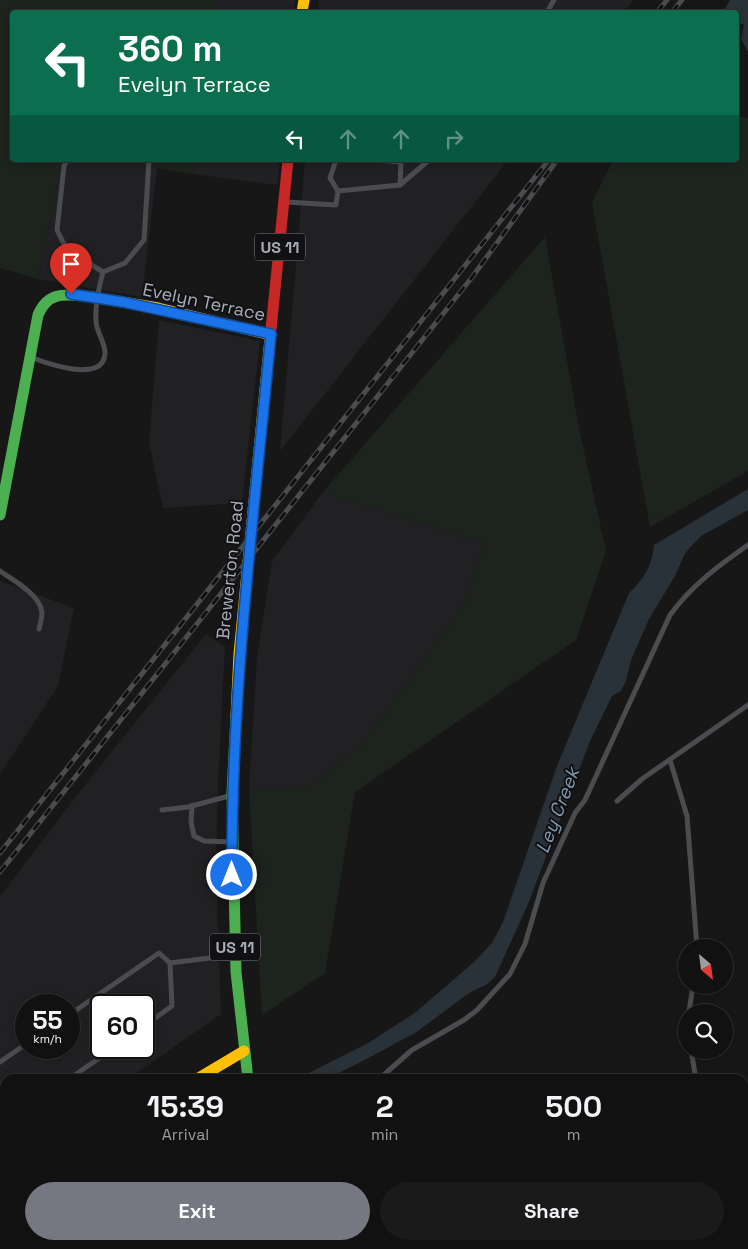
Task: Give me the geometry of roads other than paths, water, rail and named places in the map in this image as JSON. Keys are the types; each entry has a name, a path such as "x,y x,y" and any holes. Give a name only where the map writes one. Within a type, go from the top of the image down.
{"main road":[{"name":"US 11","path":"271,334 288,162"},
{"name":"Evelyn Terrace","path":"30,356 38,315 43,303 51,297 71,294 271,334"},
{"name":"Brewerton Road","path":"247,1074 235,955 232,796 239,654 271,334"},
{"path":"0,515 30,356"},
{"path":"205,1074 244,1051"}],"lane":[{"path":"66,162 56,230 67,250 103,272"},
{"path":"103,272 125,262 144,240 149,162"},
{"path":"284,202 336,205 338,191 330,178 335,162"},
{"path":"400,185 401,162"},
{"path":"338,191 400,185 427,162"},
{"path":"30,356 53,365 84,370 94,369 103,362 105,352 96,324 97,298 103,272"},
{"path":"385,1074 412,1050 464,1020 477,1010 510,974 525,944 543,883 575,813 585,800 670,615 684,596 700,580 748,545"},
{"path":"0,571 22,584 36,601 42,611 39,629"},
{"path":"617,801 642,779 748,705"},
{"path":"670,760 687,816 696,939"},
{"path":"162,810 192,806 232,796"},
{"path":"192,806 191,822 194,836 204,841 232,842"},
{"path":"80,1008 160,953 170,963 172,1006 155,1018"},
{"path":"170,963 235,955"},
{"path":"0,1062 15,1052"},
{"path":"76,1074 98,1059"},
{"path":"693,1059 695,1074"}],"water":[{"path":"730,0 748,0 748,52 741,39 744,25 739,23 739,10 724,10"},
{"name":"Ley Creek","path":"748,489 748,510 701,536 685,553 675,576 649,619 631,660 626,681 621,691 612,696 590,741 528,904 495,977 486,985 472,991 415,1033 359,1063 336,1074 307,1074 370,1042 416,1012 474,962 492,943 503,922 557,766 629,593 639,583 649,566 654,545"}],"railway":[{"path":"659,10 667,0"},
{"path":"674,10 682,0"},
{"path":"0,853 547,162"},
{"path":"0,872 473,276 556,162"}]}
